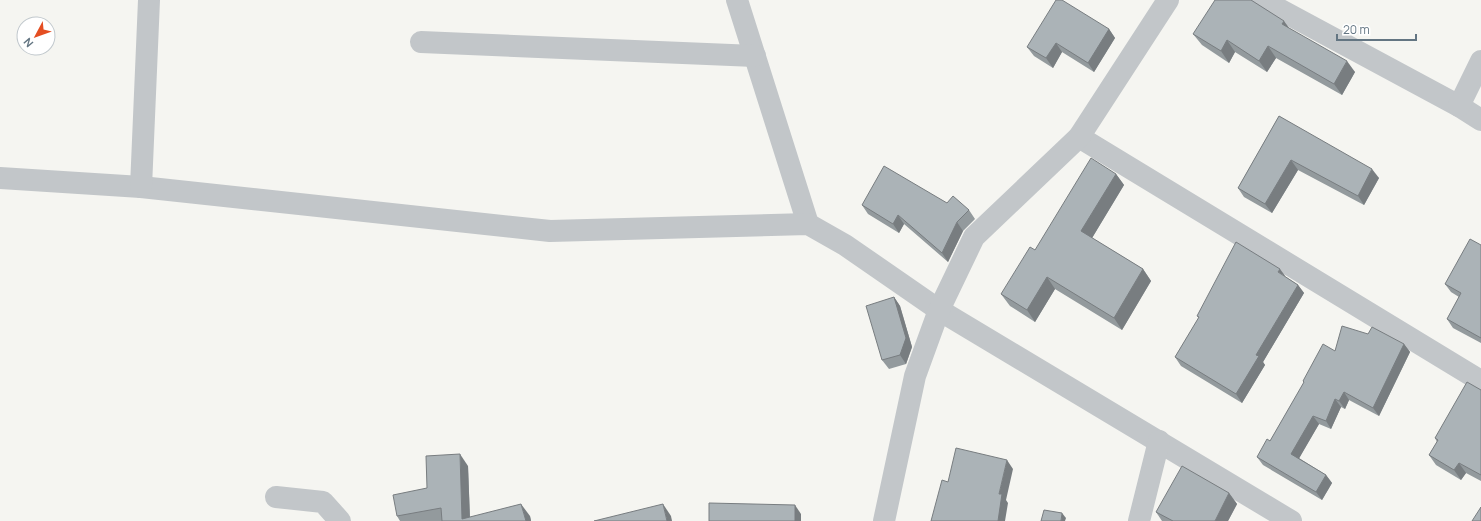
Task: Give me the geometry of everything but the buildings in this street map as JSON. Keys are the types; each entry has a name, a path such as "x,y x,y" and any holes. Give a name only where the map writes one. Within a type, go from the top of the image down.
{"street":[{"path":"141,187 149,0"},
{"path":"737,0 808,224"},
{"path":"884,521 915,376 939,310 974,237 1079,137 1168,0"},
{"path":"1262,0 1459,106 1481,120"},
{"path":"421,42 755,56"},
{"path":"1459,106 1481,61"},
{"path":"1079,137 1481,381"},
{"path":"0,178 141,187 550,231 808,224 845,245 939,310 1291,521"},
{"path":"1139,521 1159,441"},
{"path":"276,497 323,502 340,521"}]}
